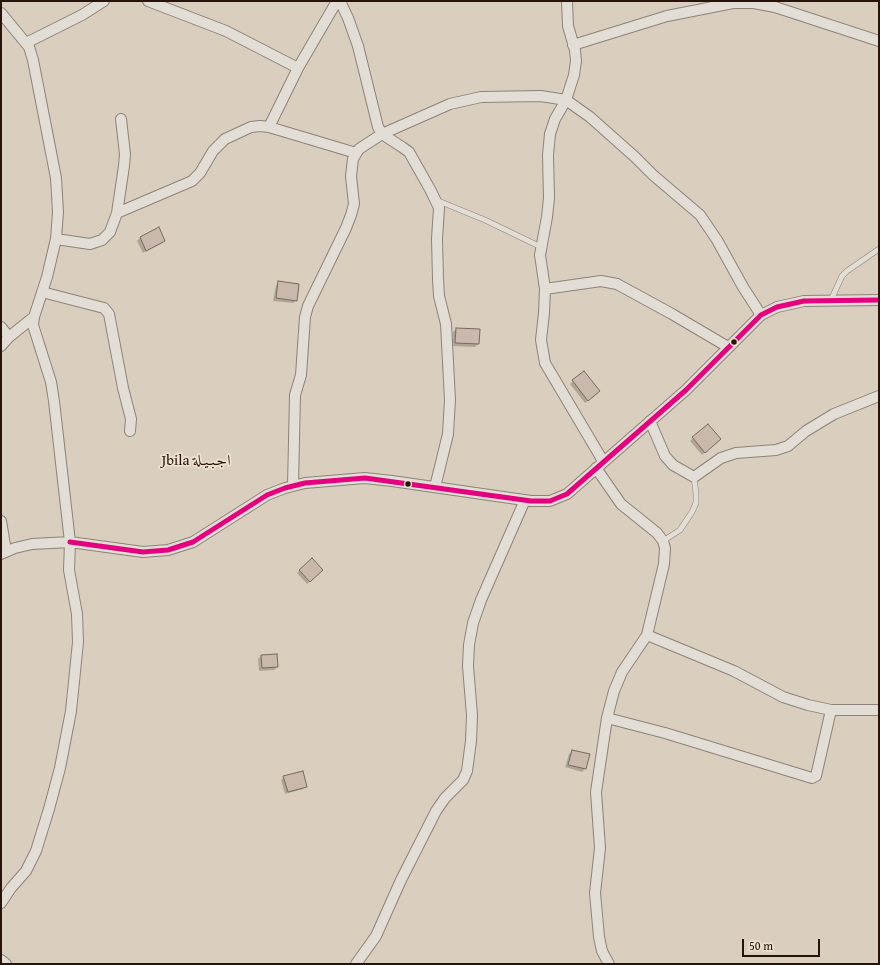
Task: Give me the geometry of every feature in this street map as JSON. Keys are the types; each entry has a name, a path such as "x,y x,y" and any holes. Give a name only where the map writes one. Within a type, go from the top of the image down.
{"street":[{"path":"26,44 82,15 104,1"},
{"path":"148,1 226,30 298,68"},
{"path":"269,128 298,68 339,1"},
{"path":"339,1 348,18 358,46 378,127 382,134 402,146 408,152 436,200 439,208 437,239 438,280 439,296 446,324 450,400 448,434 434,487"},
{"path":"567,1 568,26 576,61 574,75 566,100 555,119 550,134 548,155 548,211 540,255 545,289 541,340 545,363 621,504 657,533 663,541 665,548 664,564 647,635 622,672 614,691 606,718 596,792 600,848 595,893 599,937 602,951 609,964"},
{"path":"573,45 667,16 733,3 754,3 775,7 879,40"},
{"path":"1,13 29,47 33,60 56,178 58,212 56,239 33,325 51,382 54,402 70,542 69,570 77,614 78,642 71,711 60,768 36,851 26,872 11,888 1,903"},
{"path":"293,486 295,395 301,375 305,317 308,306 351,215 354,204 351,176 353,159 359,149 382,134 450,104 481,97 541,96 566,100 590,117 635,157 652,175 700,215 717,240 743,287 761,315"},
{"path":"56,239 90,244 102,240 110,232 116,213 124,166 125,154 121,118"},
{"path":"116,213 192,181 200,173 212,151 225,139 251,127 260,126 269,128 356,153"},
{"path":"545,289 601,281 617,284 728,347"},
{"path":"42,292 104,308 109,314 122,388 131,419 130,431"},
{"path":"1,522 3,553 15,548 32,544 70,542 144,552 168,550 193,542 267,495 285,488 305,483 365,478 525,500 550,501 567,494 686,390 761,315 777,307 804,301 879,300"},
{"path":"1,346 9,337 34,317"},
{"path":"1,327 9,337"},
{"path":"650,421 665,456 673,465 694,477 721,458 736,453 776,450 788,446 806,431 834,414 879,396"},
{"path":"356,964 376,936 400,880 436,811 445,798 463,780 467,771 471,741 472,715 468,666 469,645 481,600 525,500"},
{"path":"647,635 734,671 783,697 831,710 879,710"},
{"path":"606,718 665,733 812,778 816,776 831,710"},
{"path":"1,960 6,964"}],"lane":[{"path":"436,200 485,220 541,247"},
{"path":"831,300 842,276 879,249"},
{"path":"663,541 680,530 692,512 696,503 694,477"}],"building":[{"path":"159,227 165,241 146,251 140,237"},
{"path":"278,281 299,284 297,301 276,298"},
{"path":"456,328 480,329 479,344 455,343"},
{"path":"584,371 600,391 588,401 572,380"},
{"path":"708,424 721,439 705,453 692,437"},
{"path":"312,558 323,570 310,582 299,570"},
{"path":"277,654 278,667 262,668 261,655"},
{"path":"572,750 590,754 586,769 568,765"},
{"path":"303,771 307,787 288,792 283,776"}],"transit line":[{"path":"70,542 143,552 168,550 193,542 267,495 285,488 305,483 365,478 531,501 550,501 567,494 686,390 761,315 777,307 804,301 879,300"}],"district":[{"name":"Jbila اجـبـيـلة","path":"196,461"}]}
